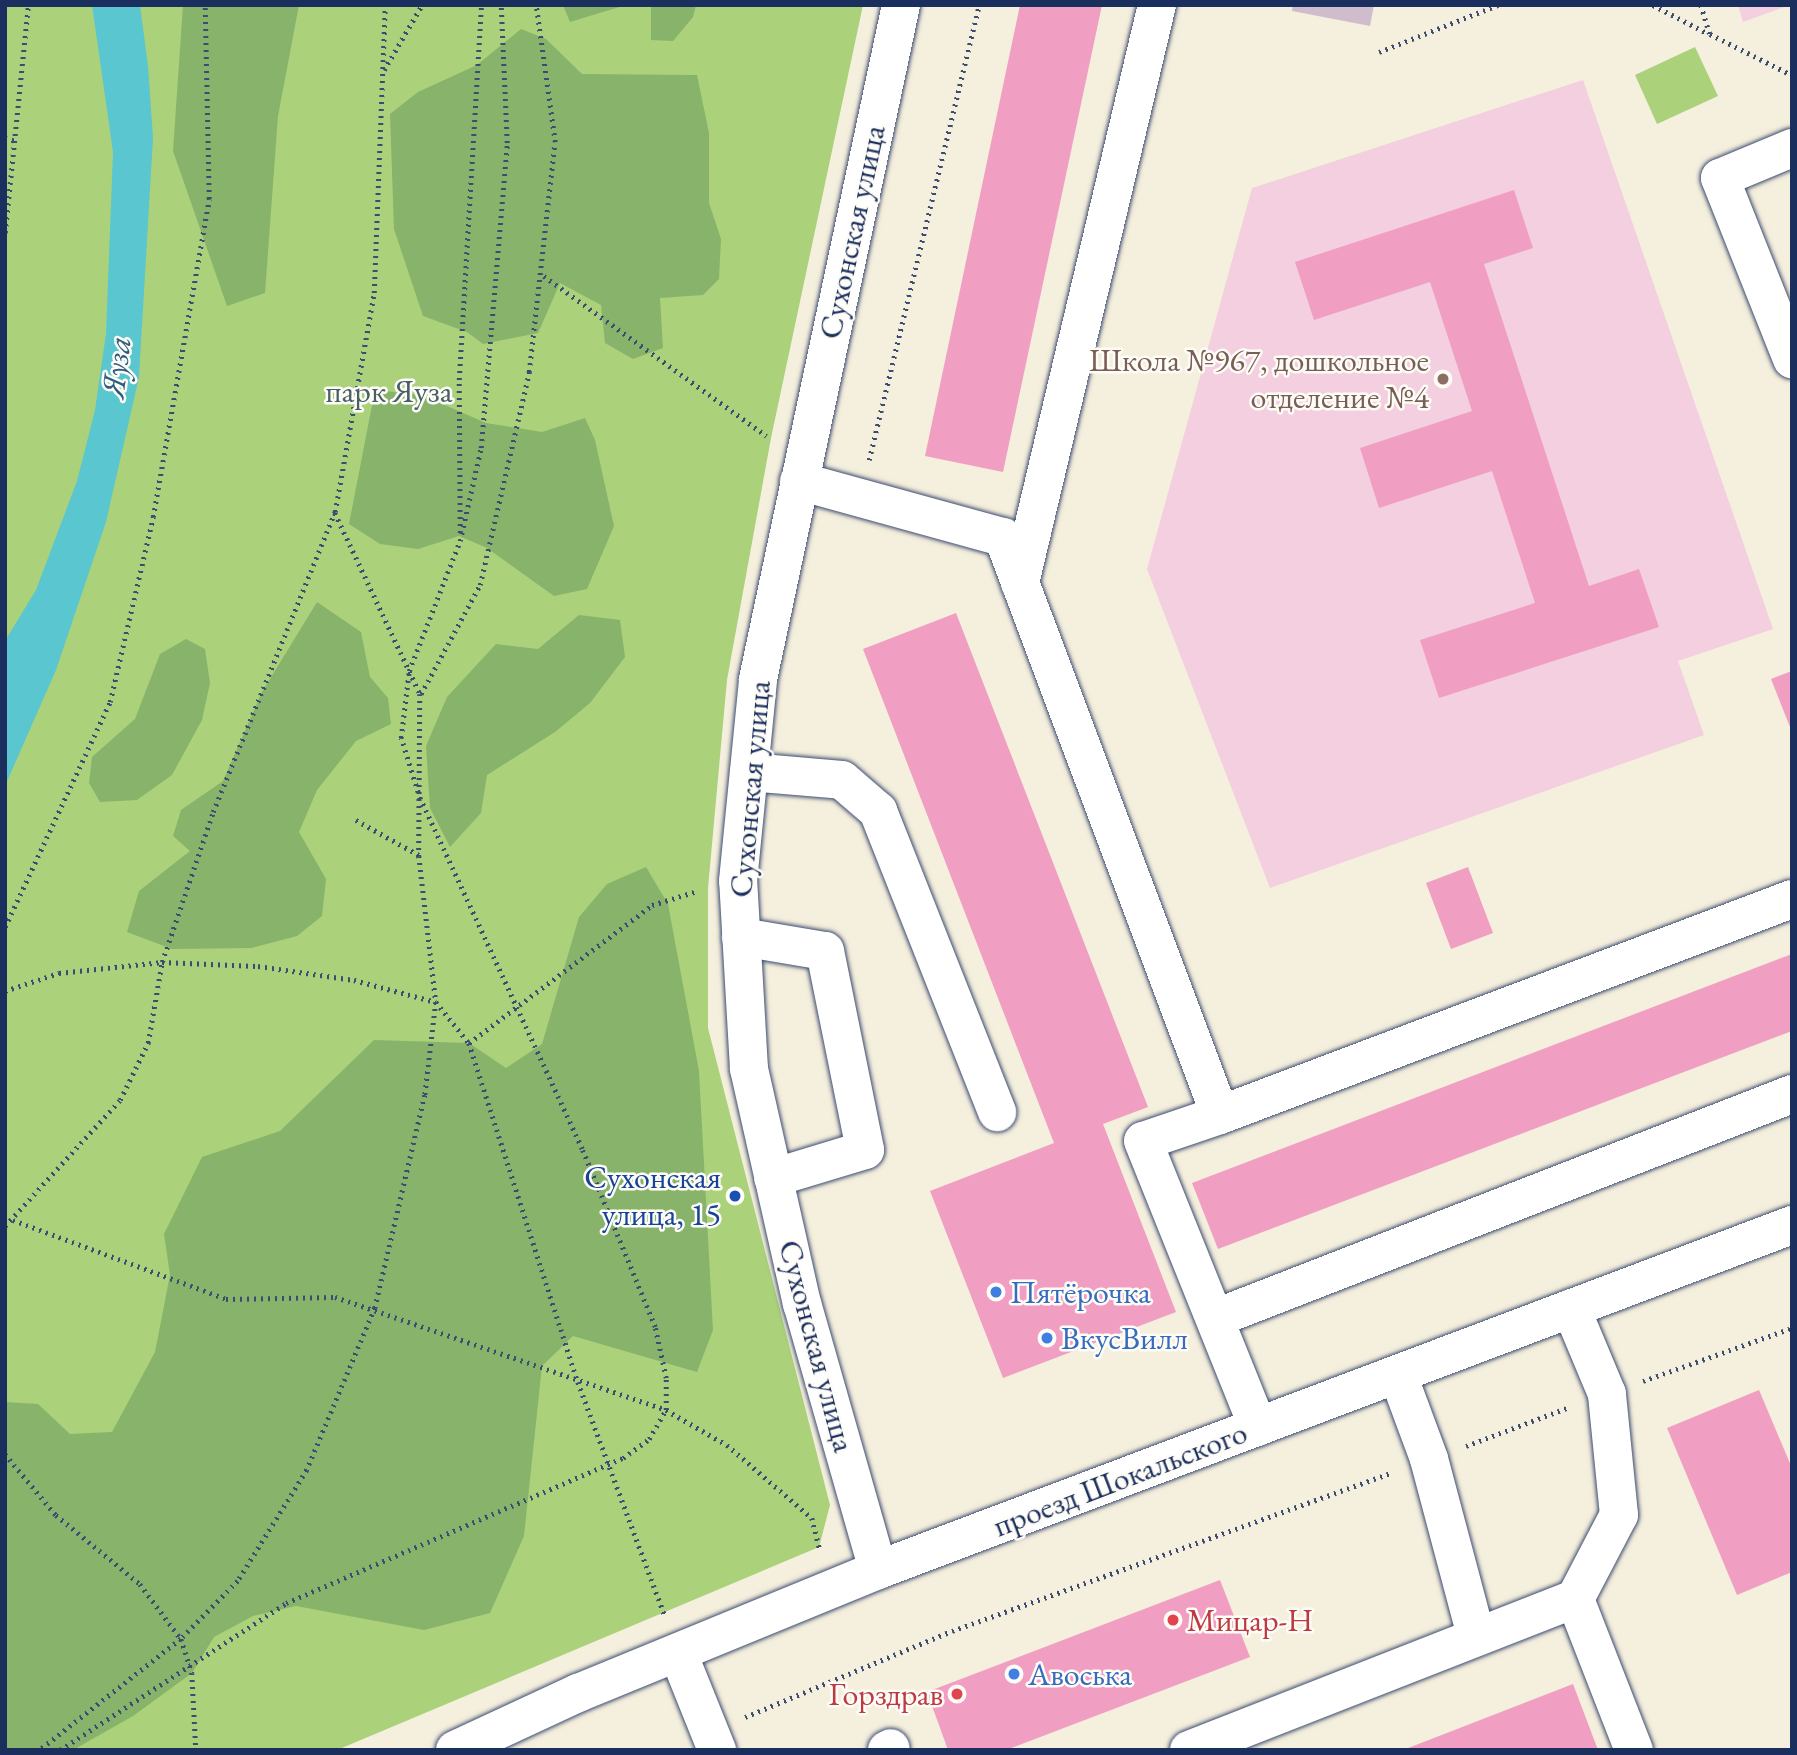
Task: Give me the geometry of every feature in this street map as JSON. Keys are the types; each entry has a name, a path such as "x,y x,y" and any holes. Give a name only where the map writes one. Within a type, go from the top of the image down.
{"street":[{"name":"Сухонская улица","path":"878,1570 802,1304 749,1069 738,881 758,679 901,5"},
{"path":"1020,583 1157,5"},
{"path":"1792,148 1720,178 1792,359"},
{"path":"799,481 1003,537 1220,1115"},
{"path":"749,772 842,780 878,811 998,1112"},
{"path":"1258,1427 1143,1141 1220,1115 1792,899"},
{"path":"741,937 825,951 865,1150 773,1178"},
{"path":"1216,1318 1792,1094"},
{"name":"проезд Шокальского","path":"460,1749 672,1636 878,1570 1571,1308 1788,1236"},
{"path":"1189,1750 1574,1599 1619,1514 1607,1394 1571,1308"},
{"path":"1398,1375 1429,1459 1476,1636"},
{"path":"1574,1599 1634,1750"},
{"path":"672,1636 713,1741"}],"path":[{"path":"5,233 28,5"},
{"path":"5,927 110,702 153,517 208,199 205,5"},
{"path":"5,1226 120,1100 148,1043 162,962 213,812 335,512 374,293 385,5"},
{"path":"383,71 422,5"},
{"path":"460,541 459,380 481,5"},
{"path":"60,1750 189,1663 286,1603 609,1464 649,1439 666,1410 666,1378 655,1327 582,1149 420,799 401,738 409,671 460,541 481,449 507,143 501,5"},
{"path":"420,694 480,585 529,372 543,275 555,142 536,5"},
{"path":"860,498 979,5"},
{"path":"1379,52 1498,5"},
{"path":"1653,5 1792,75"},
{"path":"1701,5 1710,34"},
{"path":"5,138 16,141"},
{"path":"543,275 779,445"},
{"path":"40,1750 181,1639 238,1581 307,1470 375,1308 425,1095 436,1002 419,856 420,694 335,512"},
{"path":"356,820 419,856"},
{"path":"469,1043 652,905 708,888"},
{"path":"5,990 60,973 162,962 258,966 354,979 436,1002 469,1043 578,1382 672,1636"},
{"path":"13,1220 226,1299 335,1297 375,1308 578,1382 666,1410 727,1445 812,1518 822,1555"},
{"path":"713,1741 952,1631 1792,1328"},
{"path":"5,1454 56,1515 140,1584 181,1639 189,1663 197,1750"}],"shaded area":[{"path":"1293,5 1374,5 1370,26 1292,11"},
{"path":"1738,5 1790,5 1743,22"},
{"name":"Школа №967, дошкольное отделение №4","path":"1583,80 1773,629 1678,661 1704,735 1270,888 1147,569 1252,188"}],"green space":[{"name":"парк Яуза","path":"5,5 863,5 771,438 727,680 708,888 708,1028 830,1505 819,1547 337,1750 5,1750"},
{"path":"183,5 299,5 278,116 265,293 227,306 173,151"},
{"path":"563,5 626,5 570,22"},
{"path":"651,5 696,5 693,17 673,41 651,40"},
{"path":"521,29 546,39 582,74 697,75 709,133 709,203 721,239 719,279 703,295 660,298 663,348 633,359 605,343 601,305 560,283 538,333 483,344 467,332 423,316 394,229 390,114 418,92 477,65"},
{"path":"1695,47 1718,96 1657,124 1635,75"},
{"path":"375,390 422,395 486,423 542,432 585,418 595,440 614,526 587,589 554,596 487,548 459,536 418,549 380,544 349,524"},
{"path":"317,602 361,632 370,677 388,698 391,724 356,741 317,790 299,832 326,879 322,916 297,936 251,948 172,949 127,932 139,891 190,851 173,836 181,810 223,781 262,692"},
{"path":"579,615 620,620 625,657 590,703 555,732 487,775 481,813 450,847 430,808 426,746 447,697 496,644 538,649"},
{"path":"186,639 205,649 210,683 202,720 172,775 137,800 100,802 89,783 92,757 135,719 160,654"},
{"path":"646,867 668,904 699,1071 713,1330 697,1372 573,1336 542,1366 524,1536 490,1613 424,1630 296,1606 253,1616 214,1637 192,1673 133,1716 73,1750 5,1750 5,1402 38,1404 70,1434 112,1432 155,1352 170,1275 164,1234 202,1157 280,1131 374,1040 469,1043 506,1068 542,1044 579,917 607,884"}],"water":[{"name":"Яуза","path":"92,5 140,5 148,66 153,138 139,377 106,522 56,670 5,786 5,641 36,590 77,481 95,410 106,334 113,152"}],"building":[{"path":"1020,5 1102,5 1003,472 925,456"},
{"path":"1514,190 1533,248 1484,264 1589,586 1639,569 1659,627 1439,698 1420,640 1535,603 1492,471 1379,508 1360,448 1472,411 1430,282 1314,320 1295,262"},
{"path":"956,613 1148,1107 1103,1124 1176,1312 1003,1378 930,1191 1054,1143 863,649"},
{"path":"1792,671 1792,732 1771,679"},
{"path":"1468,867 1493,933 1451,949 1426,883"},
{"path":"1792,954 1792,1031 1218,1249 1192,1183"},
{"path":"1759,1390 1792,1468 1792,1572 1737,1595 1667,1428"},
{"path":"1220,1580 1250,1657 1006,1750 948,1750 927,1692"},
{"path":"1573,1684 1598,1750 1403,1750"}],"place":[{"name":"Школа №967, дошкольное отделение №4","path":"1443,379"},
{"name":"Сухонская улица, 15","path":"735,1196"},
{"name":"Пятёрочка","path":"996,1292"},
{"name":"ВкусВилл","path":"1047,1338"},
{"name":"Мицар-Н","path":"1173,1620"},
{"name":"Авоська","path":"1014,1674"},
{"name":"Горздрав","path":"957,1694"}]}
